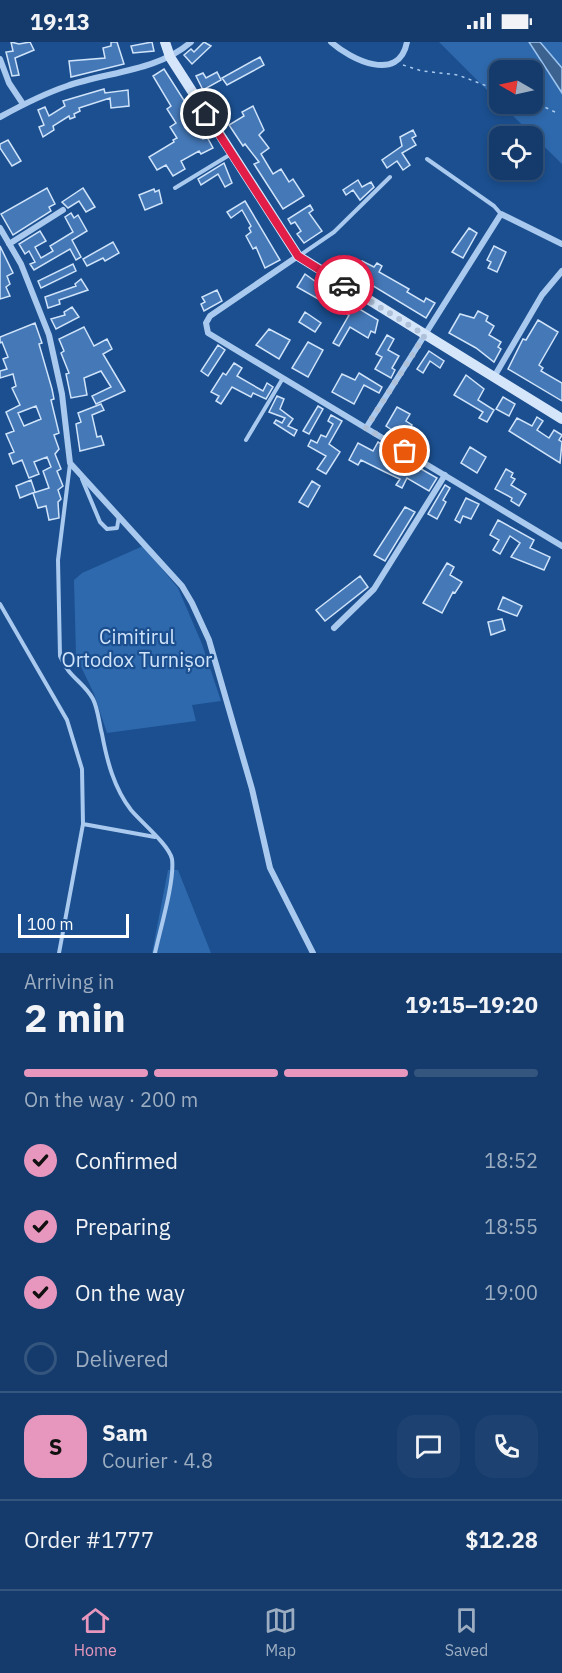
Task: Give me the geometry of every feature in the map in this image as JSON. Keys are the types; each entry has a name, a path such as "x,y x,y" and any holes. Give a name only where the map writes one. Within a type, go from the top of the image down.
{"street":[{"path":"165,42 170,57 298,256 562,419"},
{"path":"0,117 23,104 68,86 170,57 191,42"},
{"path":"331,42 350,57 369,65 395,60 405,51 406,42"},
{"path":"0,59 9,83 23,104"},
{"path":"9,244 63,210"},
{"path":"366,428 492,223 501,214 562,244"},
{"path":"0,228 32,288 49,336 62,394 70,463 82,479 182,586 192,603 209,640 252,789 270,868 313,953"},
{"path":"298,256 210,316 206,323 208,333 562,546"},
{"path":"494,377 542,295 562,270"},
{"path":"334,628 374,590 445,475"}],"lane":[{"path":"175,188 231,153"},
{"path":"427,159 494,206 501,214"},
{"path":"298,256 334,232 390,177"},
{"path":"246,440 283,377"},
{"path":"70,463 58,560 60,656 66,670 86,688 94,701 107,760 121,796 169,850 172,867 155,953"},
{"path":"82,479 100,522 107,529 117,528 119,516"},
{"path":"0,604 73,735 83,777 83,824 59,953"},
{"path":"83,824 156,837"}],"path":[{"path":"395,60 422,71 458,75 489,87"},
{"path":"543,106 557,113"}],"green space":[{"path":"439,42 562,42 562,164 543,145 543,126 523,126 511,114 543,114 543,60 489,60 489,92"},
{"name":"Cimitirul Ortodox Turnișor","path":"143,546 178,588 202,644 221,701 192,705 196,721 107,733 94,694 76,656 74,580 82,573"},
{"path":"168,870 178,870 211,953 152,953"}],"shaded area":[{"path":"529,42 540,42 562,68 562,93 543,64 543,60 541,60"}],"building":[{"path":"11,42 19,44 30,42 34,50 15,58 19,75 12,76 6,52 13,51"},
{"path":"111,42 117,42 124,64 71,77 69,61 105,58 103,48 111,46"},
{"path":"152,42 154,51 133,53 131,46"},
{"path":"204,42 211,46 192,64 184,55 191,49 194,52"},
{"path":"260,57 264,65 227,85 222,78"},
{"path":"164,69 187,105 185,110 203,139 207,137 213,148 201,154 199,151 181,161 185,169 173,176 166,165 157,170 149,157 177,138 170,127 176,123 167,109 171,106 153,76"},
{"path":"217,72 221,80 203,90 196,76 203,73 206,78"},
{"path":"104,89 105,93 128,90 129,106 111,108 110,98 79,108 80,111 74,114 75,117 70,119 69,116 53,126 54,130 43,137 39,127 44,125 38,110 45,107 49,116 65,106 63,101"},
{"path":"253,106 264,130 259,135 269,148 261,154 273,174 281,169 289,182 293,179 304,196 283,209 254,164 259,162 245,144 243,146 229,125 244,116 242,112"},
{"path":"413,130 416,136 412,138 416,145 402,153 410,165 403,170 397,161 387,168 382,160 402,146 400,137"},
{"path":"8,140 21,161 12,166 0,148 0,144"},
{"path":"224,163 232,183 225,187 218,174 201,185 198,179"},
{"path":"358,180 362,187 371,182 374,187 360,200 353,190 346,195 343,190"},
{"path":"47,188 55,204 49,207 51,211 13,235 1,214"},
{"path":"83,188 95,207 86,212 79,201 68,208 62,202"},
{"path":"154,189 155,192 159,190 162,203 145,210 139,195"},
{"path":"245,201 280,260 265,268 256,247 253,249 246,236 251,232 249,228 251,226 242,210 231,218 227,212"},
{"path":"310,205 313,210 309,213 322,231 304,243 297,234 301,231 295,222 291,224 288,219"},
{"path":"71,213 74,218 78,215 87,231 72,240 81,257 76,260 70,249 34,270 30,264 35,262 29,251 25,254 19,244 40,231 46,241 35,247 41,258 53,251 50,246 73,232 65,217"},
{"path":"469,228 477,233 463,258 452,252"},
{"path":"113,242 119,253 105,261 103,258 87,266 83,259"},
{"path":"0,246 13,273 7,276 10,284 6,287 10,296 0,299"},
{"path":"494,246 506,252 497,272 488,268 491,262 487,260"},
{"path":"362,261 374,267 377,263 382,266 379,272 409,289 407,292 424,302 426,298 435,303 426,318 355,275"},
{"path":"73,264 76,271 41,288 38,281"},
{"path":"305,274 327,290 320,300 297,287"},
{"path":"81,279 88,290 59,300 60,304 48,308 45,297 76,286 75,284"},
{"path":"217,290 222,301 204,311 201,304 205,302 202,297"},
{"path":"336,295 378,320 375,333 371,331 368,338 350,327 339,346 333,343 349,315 330,306"},
{"path":"72,307 79,317 56,329 51,319 65,315 64,312"},
{"path":"478,311 488,316 486,321 494,326 489,335 501,342 498,347 501,349 494,362 476,348 449,333 460,314 474,318"},
{"path":"305,312 321,323 315,332 299,322"},
{"path":"538,320 558,332 539,365 543,368 541,371 562,383 562,401 508,369 523,339 526,340"},
{"path":"35,323 42,343 39,344 52,389 54,399 51,400 59,433 54,435 59,449 55,454 61,469 57,471 63,486 58,490 61,499 58,502 59,518 49,520 46,506 38,508 33,493 49,488 43,471 51,467 47,457 34,462 39,474 29,478 22,460 13,464 9,454 14,452 6,434 14,431 6,412 20,405 12,388 16,386 13,374 0,378 0,371 7,369 3,359 8,357 2,342 0,343 0,337","holes":["36,406 41,419 24,426 18,413"]},
{"path":"84,327 94,346 107,339 112,349 103,354 125,391 96,404 92,396 111,387 101,371 84,378 87,395 71,398 66,374 69,373 61,353 64,351 59,339"},
{"path":"269,329 290,340 279,359 256,345"},
{"path":"387,335 394,339 388,350 399,356 392,368 395,370 391,378 375,369 382,357 376,354"},
{"path":"308,342 323,350 308,377 292,368"},
{"path":"218,345 225,350 208,376 201,371"},
{"path":"429,351 444,361 440,368 430,361 423,373 417,369"},
{"path":"234,363 242,368 237,376 263,391 267,383 273,387 266,399 253,393 251,397 232,387 221,404 216,401 219,396 211,392 223,373 226,375"},
{"path":"359,373 382,387 379,393 364,385 354,404 332,392 342,374 355,380"},
{"path":"466,375 484,389 478,400 494,410 487,422 479,418 483,412 454,395"},
{"path":"277,396 284,399 280,409 293,419 288,426 297,430 294,436 274,423 276,420 282,423 285,418 269,412"},
{"path":"503,397 515,404 509,416 496,409"},
{"path":"101,404 104,410 92,415 97,437 101,436 104,445 80,451 76,424 81,422 78,413"},
{"path":"318,406 323,409 309,434 303,431"},
{"path":"397,407 410,414 406,421 412,425 409,430 403,426 398,434 386,426"},
{"path":"331,415 342,421 329,444 340,452 326,474 317,469 326,456 308,446 311,440 317,443 321,435 326,437 333,424 328,421"},
{"path":"537,417 543,421 537,430 549,438 554,430 562,435 559,440 562,442 560,463 509,431 517,418 532,426"},
{"path":"378,442 397,454 394,459 407,466 409,462 437,478 429,491 407,478 402,488 396,485 400,479 361,460 358,465 349,460 358,443 373,451"},
{"path":"470,447 486,457 477,473 461,463"},
{"path":"506,469 513,473 511,477 515,479 511,485 526,494 519,506 511,501 512,498 495,489"},
{"path":"31,480 35,492 20,498 16,486"},
{"path":"312,481 320,486 308,507 299,502"},
{"path":"445,485 450,488 443,500 446,502 437,519 428,514"},
{"path":"466,498 479,504 471,519 463,516 460,523 455,520"},
{"path":"405,507 415,512 385,561 374,555"},
{"path":"498,520 534,540 530,548 550,557 544,570 511,557 520,543 510,536 500,554 493,550 499,540 490,535"},
{"path":"447,563 454,567 450,575 462,582 455,593 453,592 442,613 423,603"},
{"path":"360,576 368,587 325,621 316,610"},
{"path":"503,597 522,606 517,616 498,609"},
{"path":"502,619 505,630 491,635 488,622"}],"way so far":[{"path":"344,285 425,335 366,428 405,451"}],"route":[{"path":"206,114 298,256 344,285"}]}
